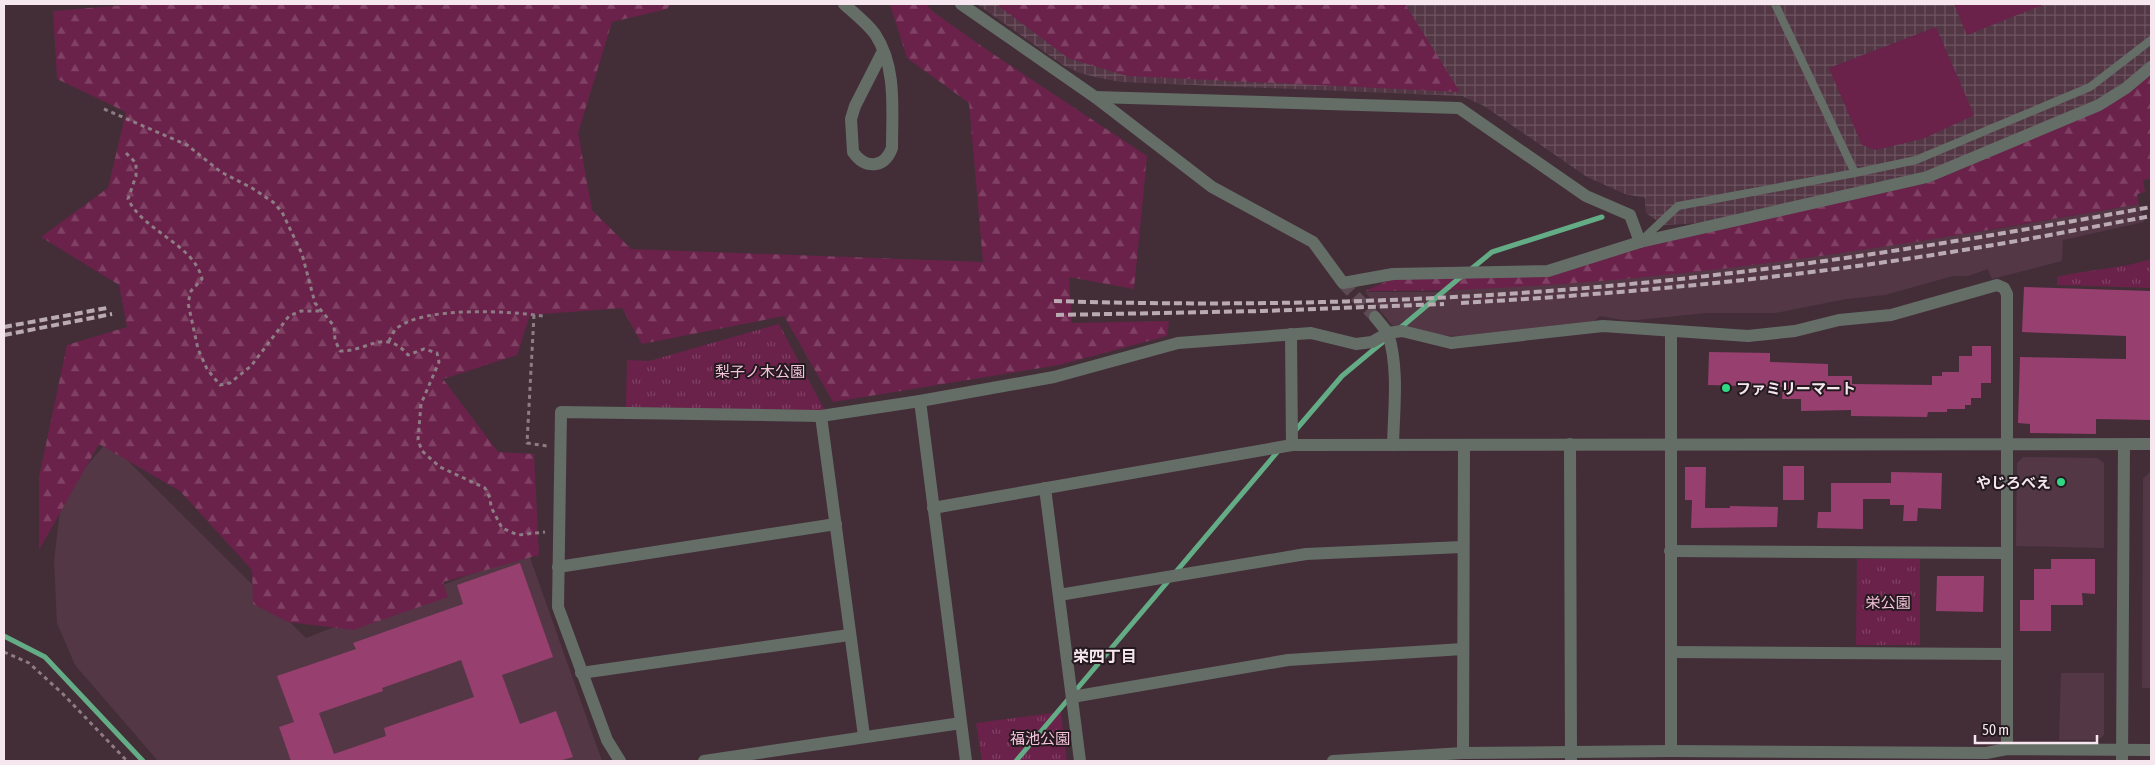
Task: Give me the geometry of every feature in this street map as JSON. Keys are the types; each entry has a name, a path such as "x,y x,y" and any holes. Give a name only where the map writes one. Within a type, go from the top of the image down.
{"street":[{"path":"844,4 874,33 883,51 891,83 892,148 883,162 873,165 864,163 852,152 851,118 855,106 883,51"},
{"path":"962,4 1095,97 1212,187 1313,242 1343,283 1393,274 1548,271 1640,242 1927,177 2099,105 2126,88 2151,67"},
{"path":"1095,97 1459,108 1586,196 1630,215 1640,242"},
{"path":"620,761 607,740 558,607 561,412 821,416 920,401 1054,377 1178,343 1291,334 1310,333 1356,344 1372,342 1388,333 1402,331 1451,343 1603,326 1748,336 1795,331 1840,320 1891,315 1997,285 2006,291 2007,294 2007,748"},
{"path":"1375,317 1388,333 1393,350 1395,367 1393,445"},
{"path":"1671,751 1672,331"},
{"path":"1291,334 1292,445"},
{"path":"920,401 932,508 966,761"},
{"path":"821,416 864,736"},
{"path":"1463,753 1462,547 1464,444"},
{"path":"1570,444 1571,757"},
{"path":"932,508 1292,445 2006,446 2151,444"},
{"path":"2122,755 2124,445"},
{"path":"1045,488 1080,761"},
{"path":"558,567 836,524"},
{"path":"1059,595 1306,554 1462,547"},
{"path":"1670,551 2006,553"},
{"path":"581,673 849,635"},
{"path":"1072,697 1288,660 1463,648"},
{"path":"1671,652 2007,654"},
{"path":"704,761 961,723"},
{"path":"1333,761 1463,753 1571,757 1671,751 1844,757 1986,753 2007,748 2122,755 2151,750"}],"lane":[{"path":"1775,4 1855,173"},
{"path":"1640,242 1678,206 1916,160 2090,87 2151,40"}],"path":[{"path":"104,110 187,145 221,172 252,188 273,202 282,212 302,254 315,303 334,326 335,340 340,351 352,351 377,341 389,341 402,348 408,354 424,349 437,353 439,362 421,404 418,440 422,451 440,467 485,488 490,498 491,507 502,528 518,535 558,532"},
{"path":"126,153 136,163 136,176 128,199 132,208 151,226 188,254 200,268 202,279 192,292 188,303 198,349 206,369 220,385 230,384 251,366 288,316 301,311 321,311"},
{"path":"389,341 396,328 439,313 519,312 543,316"},
{"path":"534,314 527,443 560,447"},
{"path":"4,652 29,663 64,694 127,761"}],"shaded area":[{"path":"977,4 2151,4 2151,62 2105,96 1931,170 1702,223 1663,225 1646,213 1645,198 1625,194 1587,177 1484,106 1462,96 1121,82 1099,78 1080,73 1063,65"},
{"path":"2139,204 2144,222 2063,240 2062,261 1992,279 1988,269 1968,276 1953,276 1885,295 1846,299 1775,313 1706,313 1637,320 1623,320 1600,316 1594,321 1460,336 1430,335 1392,325 1365,292 1439,292 1985,231"},
{"path":"108,441 306,638 528,552 602,761 158,761 75,665 57,623 54,561 62,494"},
{"path":"2023,457 2097,458 2104,463 2104,548 2016,546 2017,463"},
{"path":"2151,471 2151,688 2142,688 2143,479"},
{"path":"2061,673 2104,673 2104,735 2098,740 2059,740"}],"green space":[{"path":"137,4 670,4 667,9 612,22 578,133 592,210 631,249 983,262 969,103 907,58 890,4 926,4 932,11 987,50 1147,156 1134,289 1069,277 1072,323 1169,321 1167,336 1059,365 833,402 784,316 642,344 622,308 530,315 517,355 443,379 498,452 534,454 539,555 443,582 448,597 353,630 288,622 253,604 252,570 180,491 99,444 39,550 39,477 67,345 127,327 119,285 41,237 108,188 126,112 57,79 53,11"},
{"path":"996,4 1405,4 1460,92 1127,76 1068,58"},
{"path":"1954,4 2045,4 1967,35"},
{"path":"1936,27 1974,115 1925,138 1876,150 1862,145 1829,68"},
{"path":"2151,75 2151,179 2143,180 2145,192 2137,194 2139,204 1851,252 1657,276 1463,289 1365,291 1394,278 1548,276 1639,247 1931,182"},
{"path":"2151,259 2151,288 2057,285 2057,277 2128,265"},
{"name":"梨子ノ木公園","path":"779,324 825,411 626,407 627,360 649,361"},
{"name":"栄公園","path":"1857,559 1920,559 1920,645 1856,645"},
{"name":"福池公園","path":"1061,712 1067,761 982,761 976,723"}],"building":[{"path":"2024,287 2151,291 2151,420 2096,419 2096,434 2030,433 2030,424 2018,423 2020,357 2126,359 2126,336 2022,332"},
{"path":"1972,346 1991,346 1991,383 1981,383 1981,398 1971,398 1971,405 1965,405 1965,409 1947,409 1947,412 1928,412 1927,417 1851,416 1851,410 1801,411 1801,399 1782,399 1783,387 1708,385 1709,352 1770,353 1770,362 1828,364 1828,376 1852,376 1852,384 1932,385 1932,376 1942,376 1942,372 1959,372 1959,356 1972,356"},
{"path":"1783,466 1804,466 1804,500 1783,500"},
{"path":"1685,467 1706,467 1705,508 1730,508 1730,506 1778,507 1777,527 1691,528 1692,500 1685,500"},
{"path":"1891,472 1942,473 1941,509 1918,508 1917,521 1903,521 1904,505 1890,505 1890,499 1863,499 1863,529 1817,528 1818,512 1831,512 1831,483 1891,483"},
{"path":"2051,559 2095,559 2095,594 2082,593 2083,605 2051,605 2051,631 2020,631 2020,600 2034,600 2034,569 2051,569"},
{"path":"520,563 553,657 502,675 520,724 556,711 573,757 559,761 291,761 279,727 294,722 277,676 356,649 353,643 463,604 457,585","holes":["461,660 474,697 384,728 386,736 334,754 319,713 383,691 382,688"]},
{"path":"1937,576 1984,576 1983,612 1936,611"}],"waterway":[{"path":"1470,270 1492,252 1602,217"},
{"path":"1399,329 1463,275"},
{"path":"1294,432 1342,376 1384,341"},
{"path":"1016,761 1279,450"},
{"path":"4,636 45,657 143,761"}],"tunnel":[{"path":"1343,283 1375,317"}],"railway":[{"path":"1054,301 1274,303 1421,299 1641,283 1833,260 2024,230 2151,207"},
{"path":"1461,303 1593,294 1791,275 1922,257 2151,216"},
{"path":"1056,315 1263,311 1444,304"},
{"path":"4,327 107,308"},
{"path":"4,335 112,314"}],"place":[{"name":"ファミリーマート","path":"1726,388"},
{"name":"やじろべえ","path":"2061,482"}],"district":[{"name":"栄四丁目","path":"1105,656"}]}
